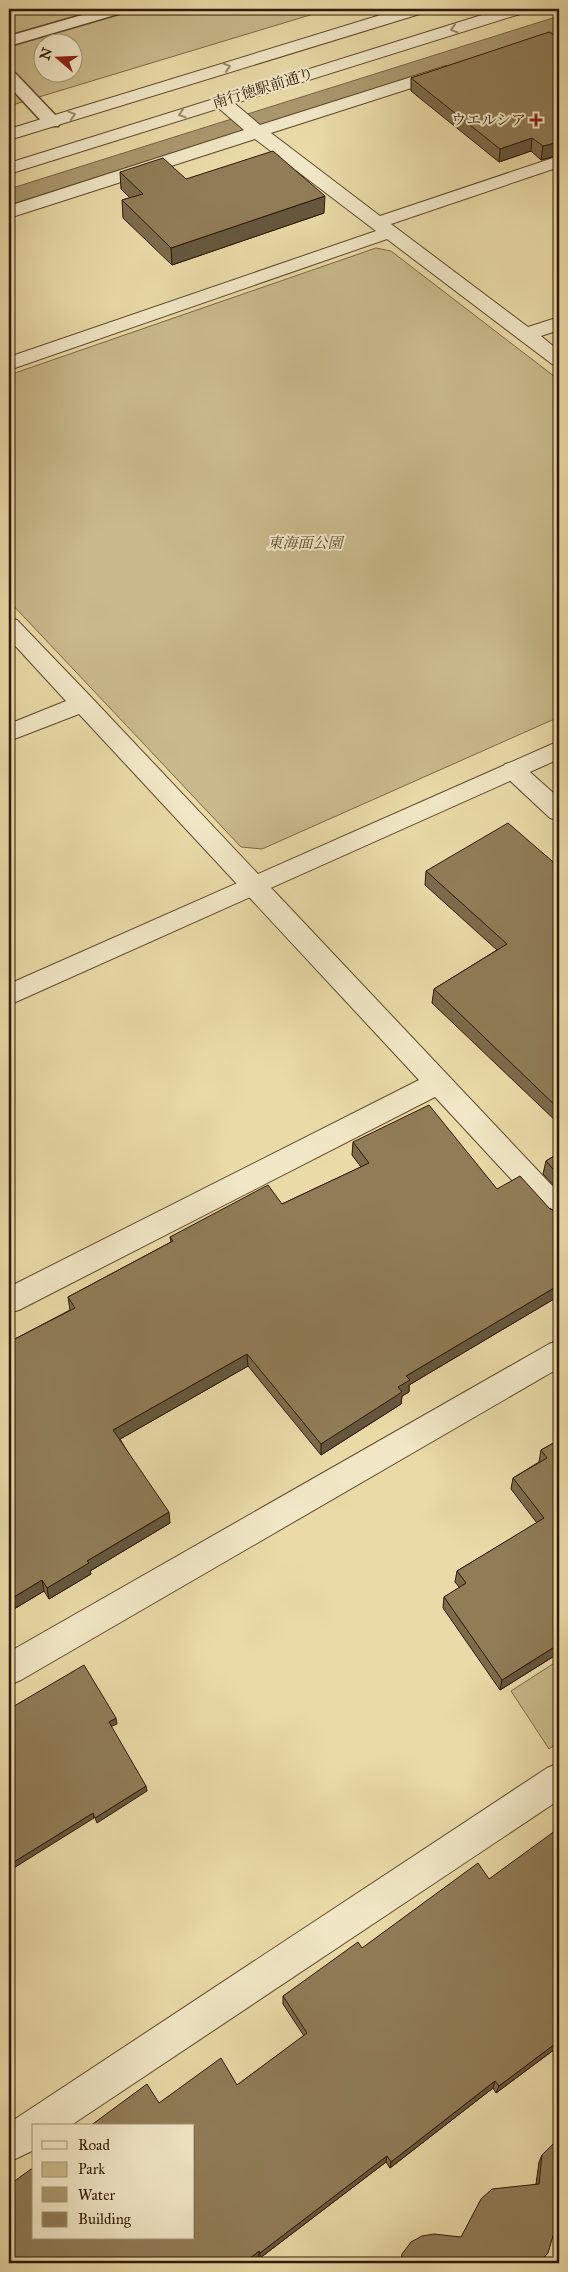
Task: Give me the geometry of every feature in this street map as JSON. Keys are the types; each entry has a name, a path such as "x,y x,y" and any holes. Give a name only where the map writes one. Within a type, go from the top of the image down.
{"street":[{"name":"南行徳駅前通り","path":"9,135 418,9"},
{"name":"南行徳駅前通り","path":"9,169 517,9"},
{"path":"9,212 249,126 465,65"},
{"path":"221,102 249,126 559,360"},
{"path":"9,364 384,228 559,160"},
{"path":"526,335 559,323"},
{"path":"9,625 559,1212"},
{"path":"9,734 83,703"},
{"path":"9,995 559,749"},
{"path":"513,770 559,812"},
{"path":"9,1301 438,1083"},
{"path":"9,1669 559,1353"},
{"path":"40,2124 559,1780"},
{"path":"9,2144 32,2129"}],"lane":[{"path":"9,41 119,9"},
{"path":"9,77 52,122"}],"green space":[{"path":"9,9 330,9 9,106"},
{"name":"東海面公園","path":"376,248 391,251 559,380 559,717 262,849 241,847 9,601 9,375"},
{"path":"559,1660 559,1742 549,1749 511,1691"}],"water":[{"path":"559,16 559,30 9,205 9,189"}],"building":[{"path":"549,32 552,34 559,32 559,142 543,146 532,138 500,149 411,78"},
{"path":"273,151 325,196 171,248 122,200 143,194 120,172 163,158 186,179"},
{"path":"508,823 559,867 559,1109 434,989 507,944 426,871"},
{"path":"429,1105 497,1189 520,1176 550,1209 559,1212 559,1285 406,1376 410,1380 398,1387 402,1392 321,1444 247,1354 113,1430 169,1512 87,1561 89,1563 47,1588 42,1580 9,1600 9,1342 75,1308 68,1297 173,1241 170,1237 268,1185 282,1204 369,1163 353,1142"},
{"path":"559,1153 559,1176 546,1161"},
{"path":"559,1440 559,1644 502,1680 444,1597 466,1583 457,1571 544,1518 513,1478 547,1458 541,1450"},
{"path":"84,1665 116,1718 109,1722 146,1786 95,1818 93,1813 9,1865 9,1709"},
{"path":"559,1828 559,2041 499,2086 495,2081 391,2162 387,2156 260,2253 259,2251 244,2263 9,2263 9,2185 32,2168 32,2240 195,2240 195,2124 93,2124 147,2084 159,2103 221,2058 237,2085 307,2033 283,1996 358,1942 362,1948 478,1863 489,1879"},
{"path":"559,2141 559,2221 557,2222 548,2253 539,2263 400,2263 402,2254 411,2242 422,2236 434,2234 461,2237 481,2199 492,2189 539,2184 542,2155"}],"place":[{"name":"ウエルシア","path":"536,120"}]}
